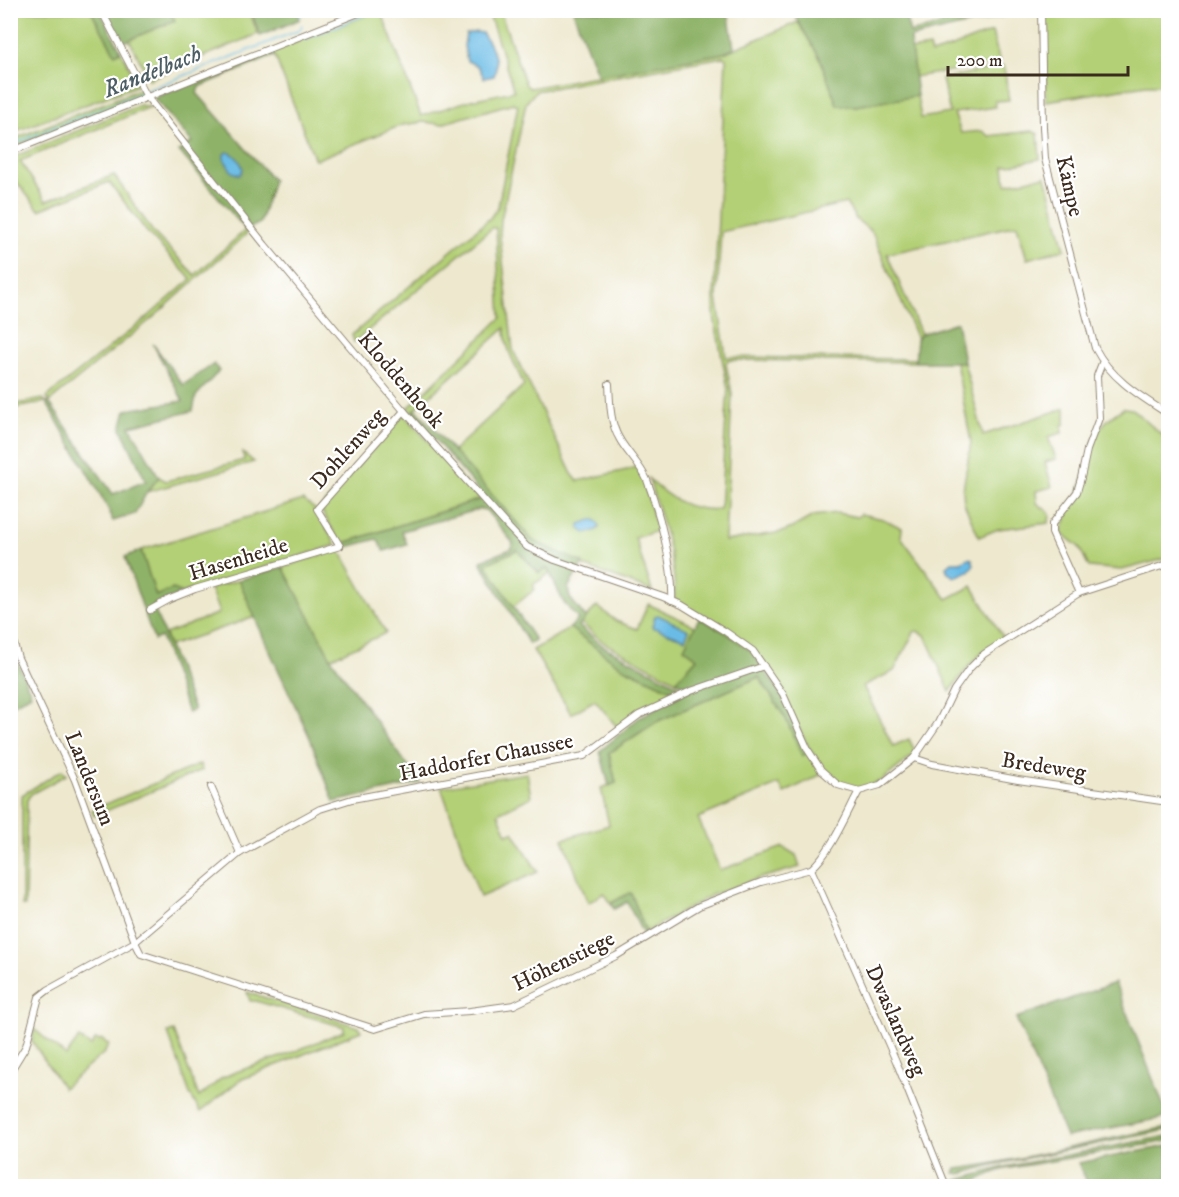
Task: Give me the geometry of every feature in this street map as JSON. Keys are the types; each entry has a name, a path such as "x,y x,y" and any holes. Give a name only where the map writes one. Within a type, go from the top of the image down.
{"street":[{"name":"Kloddenhook","path":"101,10 146,93 265,245 404,411 527,547 555,560 672,601 726,632 753,651 783,694 808,750 821,770 838,785 859,791"},
{"path":"10,152 146,93 366,10"},
{"name":"Kämpe","path":"1041,10 1042,127 1045,159 1095,348 1102,363 1122,383 1168,414"},
{"name":"Kämpe","path":"1079,593 1052,533 1052,524 1077,492 1087,450 1099,418 1097,376 1102,363"},
{"path":"609,384 612,419 618,437 646,479 673,583 672,601"},
{"name":"Dohlenweg","path":"340,546 317,509 404,411"},
{"name":"Hasenheide","path":"150,610 170,599 195,590 340,546"},
{"path":"811,869 818,864 859,791 880,785 914,758 938,723 954,690 969,669 984,654 1079,593 1168,564"},
{"name":"Landersum","path":"10,630 18,658 75,780 135,942"},
{"name":"Haddorfer Chaussee","path":"240,853 320,809 352,799 584,756 595,750 639,714 691,691 764,666"},
{"name":"Bredeweg","path":"914,758 932,764 1018,780 1168,802"},
{"path":"10,1072 26,1046 39,998 48,990 135,942 240,853 211,787"},
{"name":"Höhenstiege","path":"135,942 141,954 375,1029 424,1014 514,1005 616,956 699,906 761,882 811,869"},
{"name":"Dwaslandweg","path":"811,869 896,1060 946,1186"}],"green space":[{"path":"169,10 249,11 258,34 149,79 129,39 175,21"},
{"path":"11,11 91,11 115,53 121,51 138,85 11,133"},
{"path":"91,11 100,11 121,51 115,54"},
{"path":"104,11 169,11 175,20 122,43"},
{"path":"251,11 297,11 300,19 260,36"},
{"path":"381,11 421,116 471,100 514,91 488,11 500,11 526,85 530,88 724,53 798,22 820,58 837,105 856,106 917,96 921,118 950,113 942,79 1004,66 1009,100 995,101 995,107 954,113 961,133 982,131 989,136 1032,131 1038,134 1040,159 1004,166 1006,184 1046,176 1065,249 1027,259 1017,225 887,254 921,334 917,339 872,232 856,219 846,203 721,232 717,297 726,357 915,359 915,362 728,360 726,364 732,394 725,541 782,532 813,516 837,513 857,517 861,514 883,519 902,528 901,537 947,599 972,586 1003,637 972,663 950,692 925,635 917,631 914,632 894,671 863,686 893,746 909,739 916,753 881,781 859,789 839,783 823,768 810,750 765,664 674,599 670,555 649,479 664,493 681,503 699,508 720,509 728,389 714,316 714,297 726,59 723,57 536,91 526,103 501,220 500,236 513,350 572,474 578,481 636,466 644,480 657,531 635,538 652,591 581,565 582,563 533,541 452,452 524,385 509,351 505,328 412,412 408,408 501,318 496,228 492,228 354,342 352,335 490,218 498,207 518,105 513,103 441,124 423,122 402,125 315,160 273,51"},
{"path":"573,11 728,11 734,48 724,53 598,76"},
{"path":"795,11 904,11 910,33 991,11 1025,11 910,38 917,96 856,106 837,105 820,58 796,18"},
{"path":"1044,11 1168,11 1168,85 1146,85 1046,101"},
{"path":"992,32 1000,63 914,77 911,50 929,47 931,54"},
{"path":"273,51 274,56 199,87 197,93 273,180 260,223 246,230 179,151 192,142 154,98"},
{"path":"141,89 142,96 11,148 11,140"},
{"path":"140,105 150,107 20,161 46,201 114,175 153,232 195,275 249,227 251,230 155,316 49,402 47,397 150,315 191,279 147,232 109,182 39,210 11,175 11,158"},
{"path":"957,322 964,362 915,362 917,339 921,334"},
{"path":"153,344 183,385 214,364 219,371 196,396 193,411 130,426 159,477 147,492 135,514 113,521 107,506 46,402 49,402 113,494 146,481 121,429 126,410 183,401"},
{"path":"956,362 964,362 983,435 1065,408 1065,424 1062,425 1062,433 1048,437 1056,459 1045,462 1052,487 1036,491 1037,503 1050,513 1049,523 998,529 979,537 964,503 963,490 971,442"},
{"path":"43,399 46,402 11,409 11,405"},
{"path":"1124,408 1132,409 1168,440 1168,558 1122,570 1089,567 1079,547 1061,533 1072,503 1079,492 1096,434 1112,416"},
{"path":"416,409 533,541 583,563 568,588 570,598 586,618 579,626 603,646 687,690 680,694 620,666 570,628 578,619 564,603 547,568 539,573 517,550 486,564 535,640 529,644 481,563 482,560 511,549 513,543 486,510 480,509 402,531 407,544 384,551 377,539 344,548 341,544 485,498 412,412"},
{"path":"404,414 480,499 341,544 320,508"},
{"path":"243,453 254,462 147,492 159,477 166,481 244,460"},
{"path":"303,500 316,510 336,545 182,593 173,589 156,596 141,550"},
{"path":"339,549 386,633 331,658 283,567"},
{"path":"141,550 156,596 173,589 182,593 153,606 194,710 188,713 161,637 154,640 125,557"},
{"path":"517,550 539,573 547,567 550,573 533,585 535,589 513,607 485,564"},
{"path":"283,567 331,658 420,783 334,802 310,738 239,580"},
{"path":"239,580 255,617 169,646 165,634 219,613 210,588"},
{"path":"648,604 695,626 684,648 697,658 676,681 604,643 581,623 597,606 616,621 637,629"},
{"path":"699,618 726,633 752,652 782,696 807,753 802,756 786,719 759,677 656,722 609,753 616,783 609,786 600,751 640,717 691,689 676,681 697,658 684,648"},
{"path":"570,628 620,666 680,694 638,713 617,727 595,700 571,714 533,650"},
{"path":"10,645 31,694 11,706 10,706"},
{"path":"759,677 786,719 802,755 807,753 822,774 784,793 779,784 698,818 720,870 783,847 796,855 800,867 753,880 712,895 646,932 631,893 611,903 604,893 588,903 563,839 609,825 601,788 616,783 609,753 656,722"},
{"path":"200,764 202,770 94,816 92,810"},
{"path":"62,770 66,775 31,794 27,800 25,906 22,906 22,795"},
{"path":"527,773 531,797 498,813 507,834 513,832 538,872 480,897 441,787"},
{"path":"631,893 646,932 643,934 627,902 614,909 611,903"},
{"path":"1115,983 1168,1117 1066,1137 1016,1018"},
{"path":"247,992 359,1027 361,1031 240,1080 200,1112 190,1094 168,1033 174,1031 199,1097 222,1078 344,1031 344,1027 250,1001"},
{"path":"34,1029 66,1056 79,1038 91,1046 96,1039 99,1041 101,1039 109,1045 104,1053 63,1088 32,1041"},
{"path":"1168,1127 1168,1130 992,1165 961,1174 955,1173 957,1169"},
{"path":"1168,1136 1168,1141 1005,1169 960,1186 952,1184 958,1180 1004,1167"},
{"path":"1168,1146 1168,1186 1089,1186 1078,1163"}],"water":[{"path":"482,33 494,54 496,71 494,76 484,78 478,66 467,61 464,46 466,34"},
{"path":"227,152 235,156 241,164 243,169 240,175 232,172 224,159 224,154"},
{"path":"591,520 599,524 599,528 595,531 585,533 579,528 580,524"},
{"path":"968,558 972,559 974,565 969,571 955,577 948,573 946,567 952,562 961,562"},
{"path":"658,615 689,630 685,639 652,627 655,616"}],"waterway":[{"name":"Randelbach","path":"299,10 301,16"},
{"path":"303,40 377,10"},
{"path":"1050,10 1051,16"},
{"path":"1153,10 1164,12 1168,18"},
{"name":"Randelbach","path":"145,91 300,30 302,25"},
{"name":"Randelbach","path":"10,145 141,93"}]}
